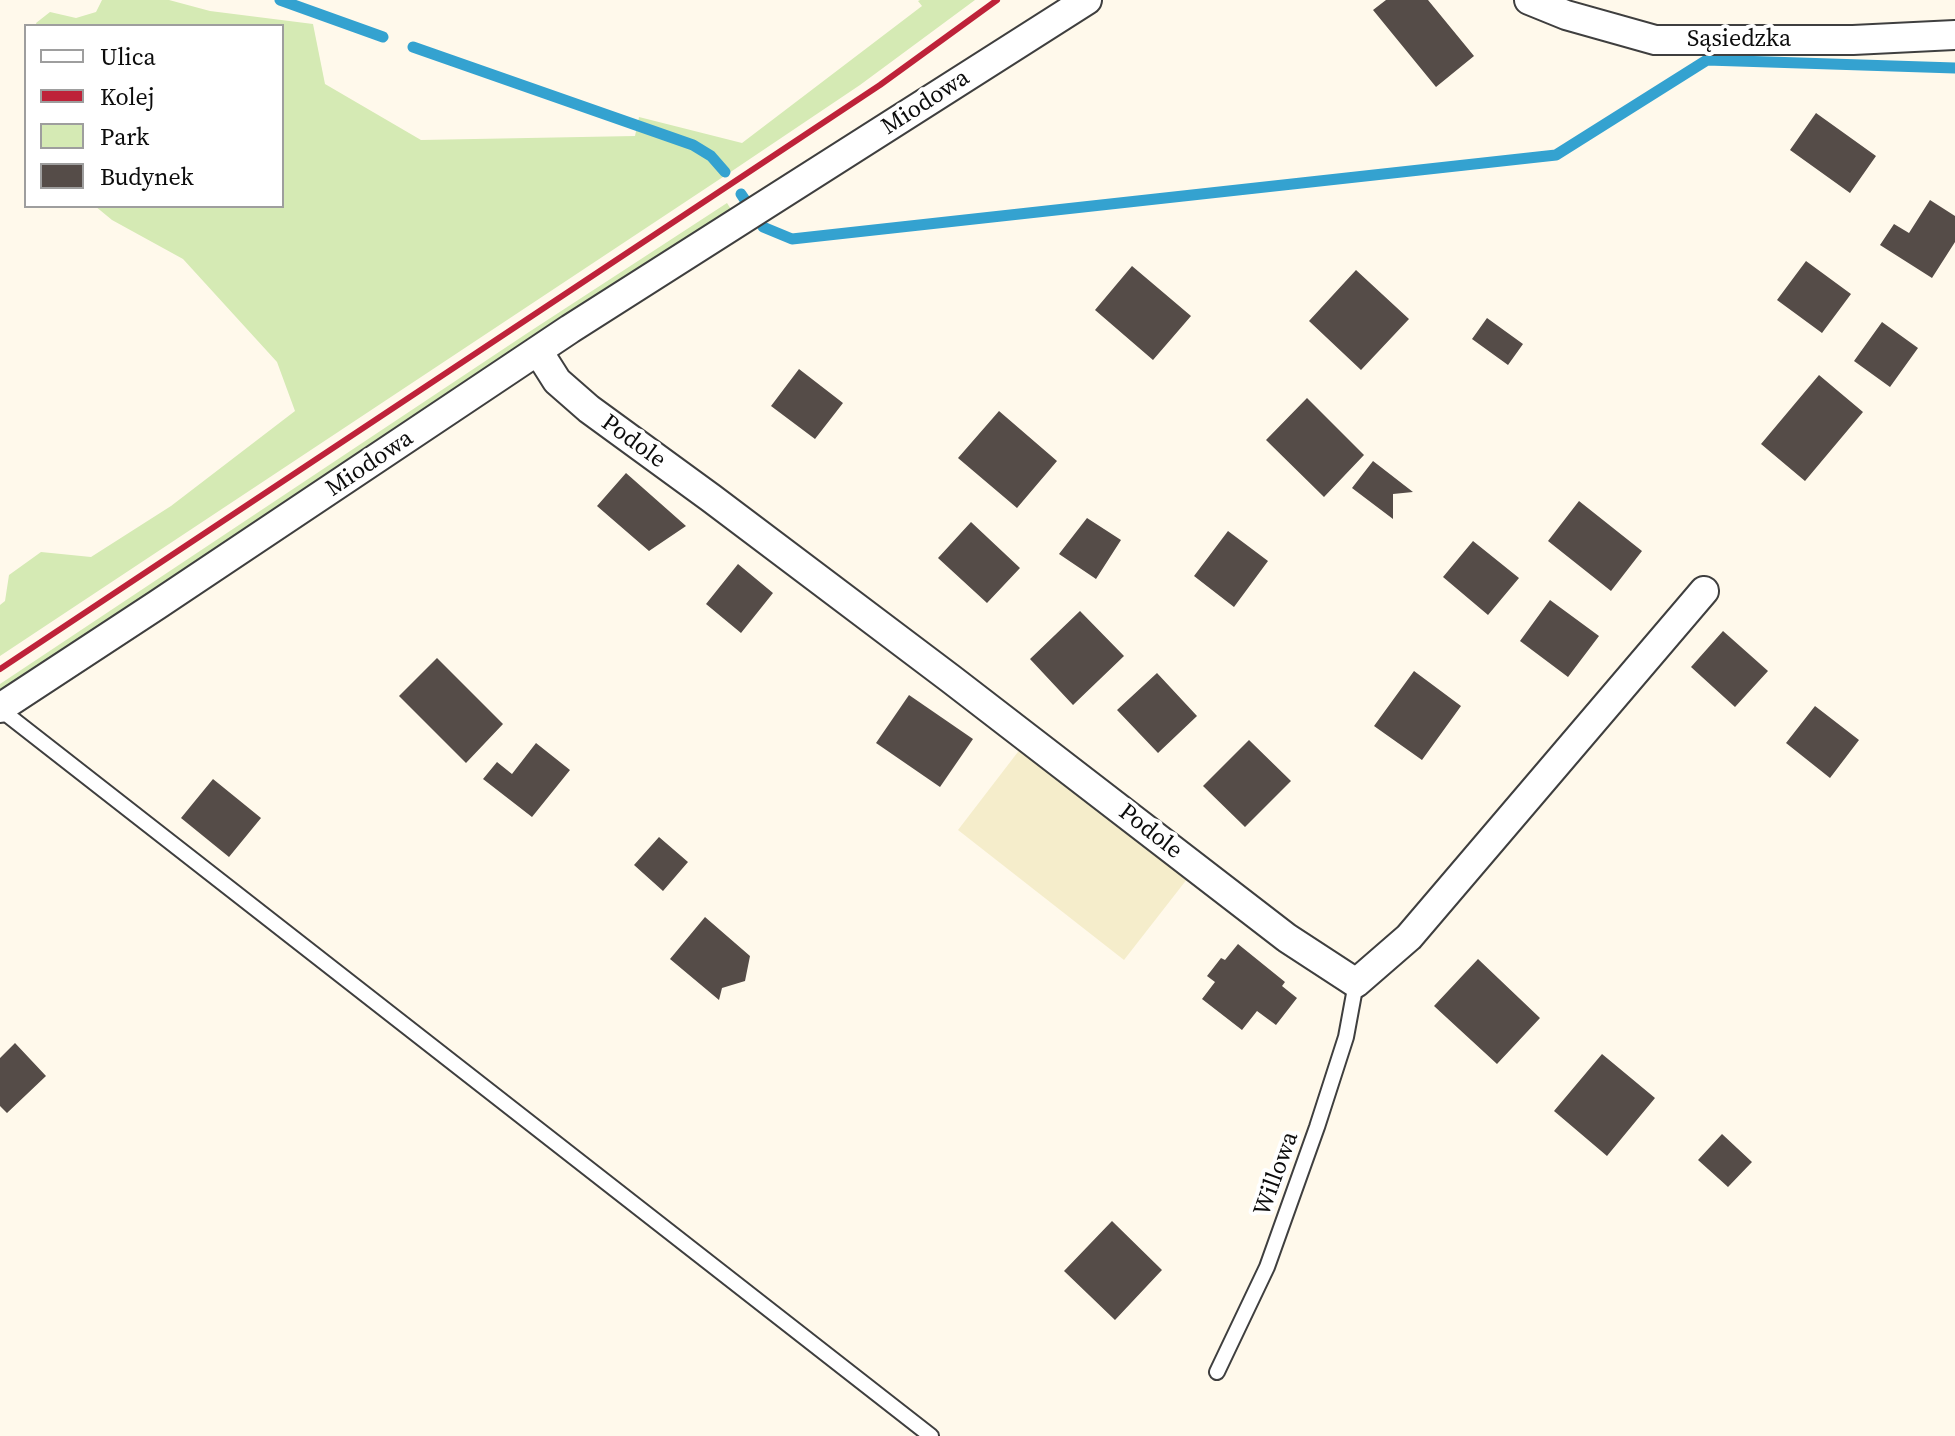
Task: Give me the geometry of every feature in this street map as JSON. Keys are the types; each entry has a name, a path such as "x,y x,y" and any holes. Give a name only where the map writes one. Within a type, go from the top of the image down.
{"street":[{"name":"Miodowa","path":"0,708 570,329 1087,0"},
{"name":"Sąsiedzka","path":"1529,0 1566,15 1655,40 1853,40 1955,35"},
{"name":"Podole","path":"538,351 557,381 589,409 938,670 1287,938 1356,983"},
{"path":"1356,983 1409,937 1704,591"}],"lane":[{"path":"0,708 931,1436"},
{"name":"Willowa","path":"1217,1372 1267,1267 1346,1037 1356,983"}],"shaded area":[{"path":"1024,744 1191,874 1124,960 958,830"}],"green space":[{"path":"102,0 169,0 210,11 313,24 325,84 421,140 635,136 639,117 742,143 922,6 918,1 975,0 860,85 0,656 0,605 5,601 9,575 41,552 91,557 171,506 295,411 277,362 183,259 112,220 97,208 284,208 284,24 36,23 50,12 76,18 96,12"},
{"path":"727,203 734,214 0,701 0,684"}],"building":[{"path":"1386,0 1428,0 1474,56 1436,87 1373,10"},
{"path":"1816,113 1876,156 1850,193 1790,150"},
{"path":"1930,200 1955,216 1955,242 1932,278 1880,245 1894,224 1909,233"},
{"path":"1806,261 1851,294 1822,333 1777,300"},
{"path":"1132,266 1191,316 1153,360 1095,310"},
{"path":"1356,270 1409,319 1361,370 1309,321"},
{"path":"1487,318 1523,344 1508,365 1472,339"},
{"path":"1882,322 1918,348 1890,387 1854,361"},
{"path":"799,369 843,403 815,439 771,406"},
{"path":"1819,375 1863,412 1805,481 1761,444"},
{"path":"1307,398 1364,455 1324,497 1266,440"},
{"path":"999,411 1057,461 1017,508 958,458"},
{"path":"1373,461 1413,492 1393,494 1393,519 1352,488"},
{"path":"626,473 686,526 649,551 597,506"},
{"path":"1579,501 1642,551 1611,591 1548,541"},
{"path":"1087,518 1121,540 1096,579 1059,554"},
{"path":"971,522 1020,568 987,603 938,558"},
{"path":"1228,531 1268,561 1234,607 1194,576"},
{"path":"1473,541 1519,578 1488,615 1443,577"},
{"path":"738,564 773,593 741,633 706,604"},
{"path":"1550,600 1599,636 1568,677 1520,641"},
{"path":"1080,611 1124,656 1073,705 1030,659"},
{"path":"1723,631 1768,671 1735,707 1691,667"},
{"path":"437,658 503,724 466,763 399,696"},
{"path":"1414,671 1461,706 1422,760 1374,726"},
{"path":"1157,673 1197,716 1158,753 1117,710"},
{"path":"909,695 973,739 940,787 876,743"},
{"path":"1815,706 1859,740 1830,778 1786,743"},
{"path":"1249,740 1291,781 1245,827 1203,786"},
{"path":"536,743 570,770 532,817 483,779 497,762 512,774"},
{"path":"213,779 261,818 229,857 181,818"},
{"path":"659,837 688,862 663,891 634,865"},
{"path":"705,917 750,956 745,981 722,988 719,1000 670,959"},
{"path":"1238,944 1285,982 1282,986 1297,998 1276,1025 1257,1011 1242,1030 1202,999 1215,982 1207,976 1221,958 1225,960"},
{"path":"1478,959 1540,1018 1497,1064 1434,1006"},
{"path":"15,1043 46,1076 7,1113 0,1106 0,1058"},
{"path":"1602,1054 1655,1098 1607,1156 1554,1111"},
{"path":"1722,1134 1752,1162 1728,1187 1698,1160"},
{"path":"1112,1221 1162,1270 1115,1320 1064,1271"}],"waterway":[{"path":"280,0 383,37"},
{"path":"413,47 693,145 711,156 725,172"},
{"path":"763,227 792,239 1556,155 1707,60 1955,68"},
{"path":"741,194 747,203"}],"railway":[{"path":"0,669 880,85 997,0"}]}
